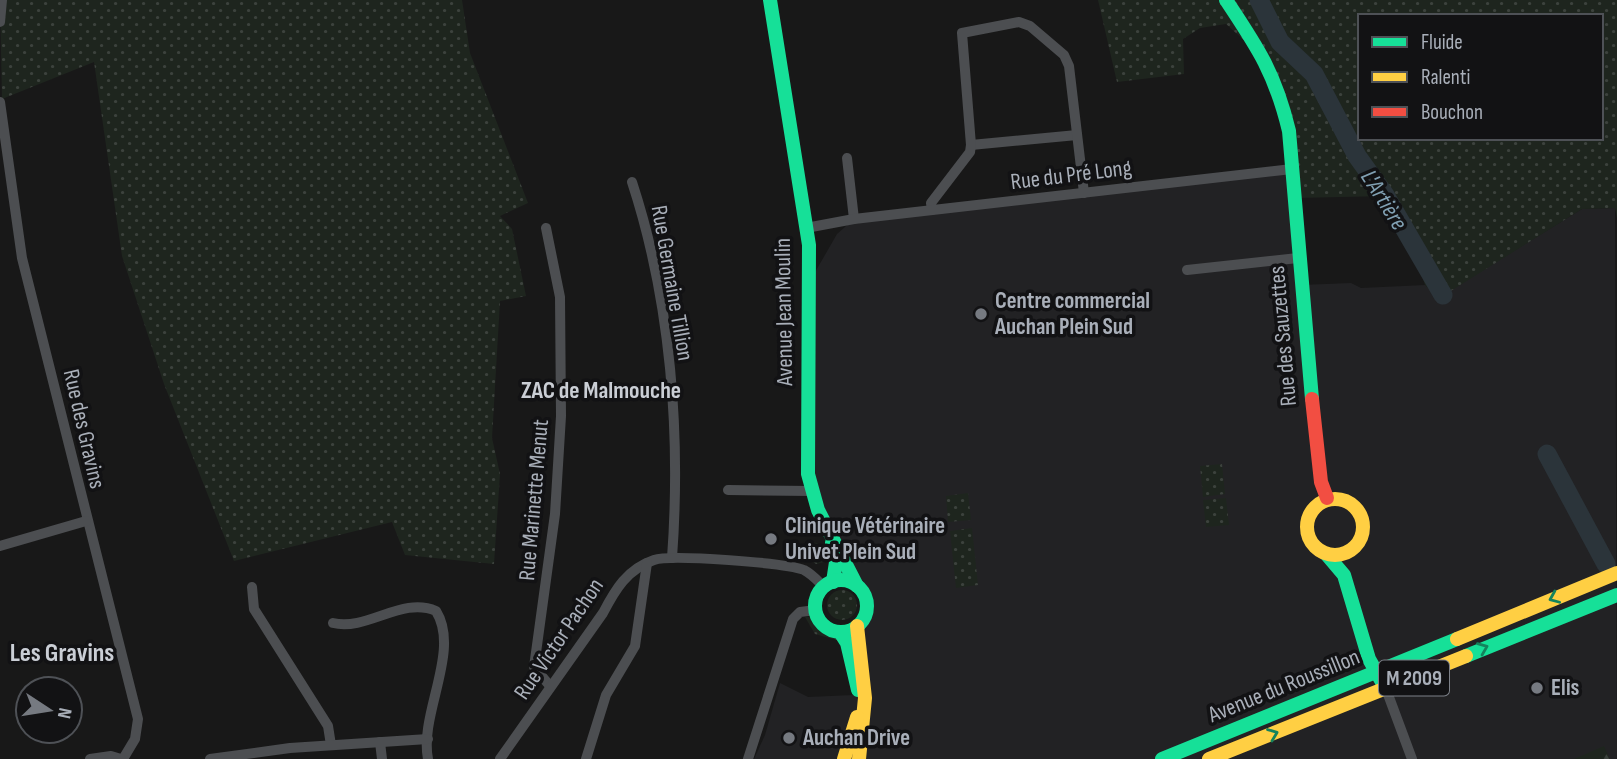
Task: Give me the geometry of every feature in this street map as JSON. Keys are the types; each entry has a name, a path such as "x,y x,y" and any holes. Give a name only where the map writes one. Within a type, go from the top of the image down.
{"main road":[{"name":"Avenue Jean Moulin","path":"770,0 806,228 811,287 808,452 812,491 831,538 836,562 828,585"},
{"name":"Rue des Sauzettes","path":"1226,0 1266,60 1280,95 1289,131 1298,258 1319,467 1327,498"},
{"path":"1344,575 1348,554 1359,542 1358,517 1349,502 1327,498 1310,513 1309,527 1317,546 1344,575 1376,673 1387,689"},
{"name":"Avenue Jean Moulin","path":"831,538 841,551 857,586"},
{"path":"1327,555 1348,554"},
{"name":"Avenue du Roussillon","path":"1162,759 1617,573"},
{"path":"840,632 857,626 864,619 867,606 864,594 857,586 843,580 828,585 817,598 816,610 824,625 840,632 847,643 859,694 856,718 844,759"},
{"name":"Avenue du Roussillon","path":"1209,759 1617,595"},
{"path":"857,626 865,698 859,759"}],"street":[{"path":"0,22 2,0"},
{"path":"932,210 931,203 970,152 962,33 1019,22 1030,26 1064,55 1069,66 1084,193"},
{"name":"Rue des Gravins","path":"0,102 2,132 22,258 66,424 86,521 138,719 135,739 122,759"},
{"path":"971,145 1077,135"},
{"path":"847,158 854,219"},
{"name":"Rue du Pré Long","path":"806,228 854,219 1292,169"},
{"name":"Rue Germaine Tillion","path":"632,183 653,256 667,351 676,502 673,558"},
{"name":"Rue Marinette Menut","path":"546,228 559,297 562,416 555,514 534,667 550,686"},
{"path":"1187,270 1298,258"},
{"path":"728,490 812,491"},
{"path":"0,546 86,521"},
{"name":"Rue Victor Pachon","path":"500,759 603,612 617,586 647,563 673,558 802,569 828,585"},
{"path":"586,759 606,695 635,646 647,563"},
{"path":"253,587 254,609 328,726 331,745"},
{"path":"333,623 348,626 418,606 436,611 445,632 428,739 428,759"},
{"path":"748,759 793,619 800,612 816,610"},
{"path":"1387,689 1412,759"},
{"path":"210,759 331,745 428,739"},
{"path":"380,742 382,759"},
{"path":"90,759 111,756 122,759"}],"shaded area":[{"path":"1292,169 1301,285 1351,283 1361,288 1425,285 1438,298 1582,209 1615,208 1617,759 754,759 765,735 780,683 808,697 853,695 861,623 867,611 866,598 812,491 814,274 837,234 854,219"}],"green space":[{"path":"0,0 462,0 470,53 528,203 500,216 512,229 526,296 500,301 492,438 500,474 494,564 405,555 392,522 234,561 164,384 122,256 94,62 2,99"},
{"path":"1098,0 1617,0 1617,218 1615,208 1582,209 1438,299 1425,285 1409,236 1385,196 1294,198 1289,131 1266,60 1226,24 1200,28 1183,39 1184,74 1117,82"},
{"path":"1222,464 1225,494 1203,497 1200,466"},
{"path":"968,493 971,520 948,522 946,496"},
{"path":"1226,498 1229,525 1206,527 1203,500"},
{"path":"972,528 978,585 956,588 950,531"},
{"path":"813,542 819,544 824,562 816,564 805,556 805,546"},
{"path":"842,590 853,594 857,605 853,616 842,620 831,616 827,605 831,594"},
{"path":"805,617 810,617 823,631 840,641 815,634"},
{"path":"1604,746 1610,759 1574,759"}],"waterway":[{"name":"L'Artière","path":"1259,0 1280,42 1314,74 1357,156 1385,195 1443,295"},
{"name":"L'Artière","path":"1547,454 1606,564"}],"traffic: fast":[{"path":"770,0 809,245 808,474 818,510 857,586"},
{"path":"1226,0 1264,62 1278,93 1289,131 1312,399"},
{"path":"832,543 836,562 833,582"},
{"path":"1327,555 1344,575 1369,659 1386,689"},
{"path":"841,580 851,582 859,588 865,596 867,606 865,616 859,624 851,630 841,632 831,630 823,624 817,616 815,606 817,596 823,588 831,582 841,580"},
{"path":"1466,656 1617,595"},
{"path":"840,632 847,643 858,690"},
{"path":"1162,759 1457,639"}],"traffic: slow":[{"path":"1335,499 1350,504 1358,512 1363,527 1358,542 1350,550 1335,555 1320,550 1312,542 1307,527 1312,512 1320,504 1335,499"},
{"path":"1457,639 1617,573"},
{"path":"857,626 865,698 859,759"},
{"path":"1209,759 1466,656"},
{"path":"844,759 857,717"}],"traffic: jam":[{"path":"1312,399 1321,482 1327,498"}],"place":[{"name":"Centre commercial Auchan Plein Sud","path":"981,314"},
{"name":"Clinique Vétérinaire Univet Plein Sud","path":"771,539"},
{"name":"Elis","path":"1537,688"},
{"name":"Auchan Drive","path":"789,738"}],"district":[{"name":"ZAC de Malmouche","path":"601,390"},
{"name":"Les Gravins","path":"62,653"}]}
